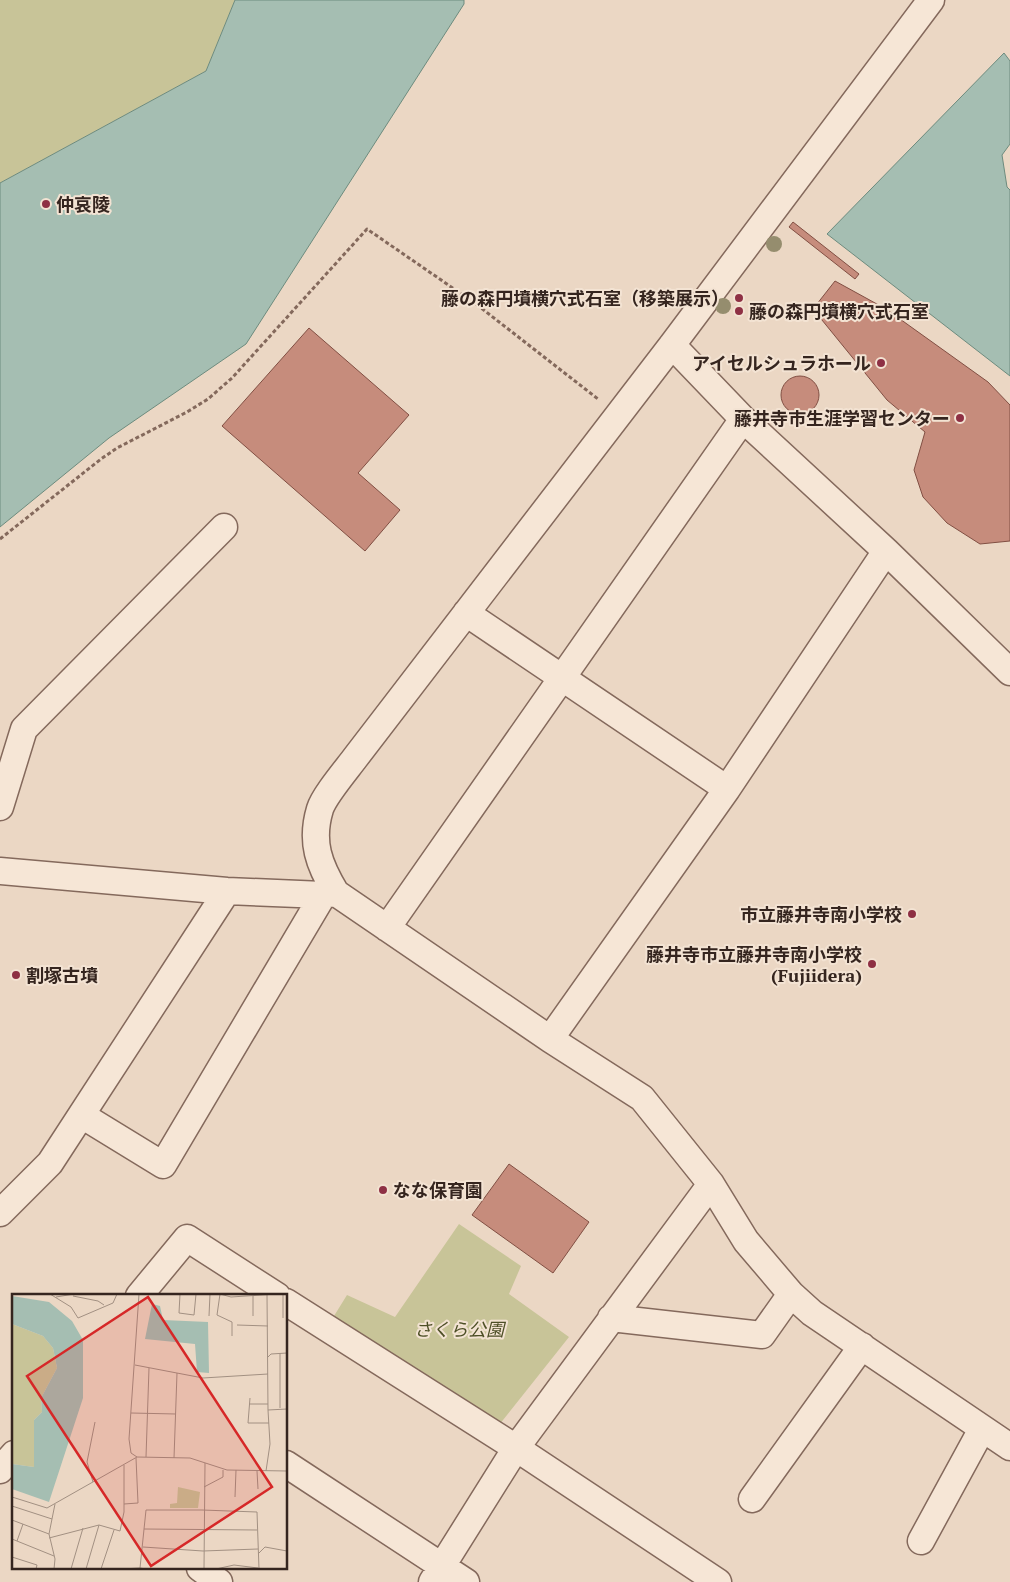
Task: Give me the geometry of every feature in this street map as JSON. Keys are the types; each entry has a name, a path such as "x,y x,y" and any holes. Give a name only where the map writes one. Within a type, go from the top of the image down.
{"street":[{"path":"330,894 321,868 316,845 320,808 355,758 672,345 932,0"},
{"path":"672,345 743,418 886,551 1010,672"},
{"path":"387,928 743,418"},
{"path":"0,807 24,729 224,527"},
{"path":"550,1038 727,789 886,551"},
{"path":"466,613 727,789"},
{"path":"0,872 227,890 330,894 387,928 642,1098 710,1184 746,1240 791,1294 812,1313 1010,1447"},
{"path":"0,1213 50,1164 227,890"},
{"path":"82,1116 163,1165 330,894"},
{"path":"437,1574 516,1448 710,1184"},
{"path":"141,1294 187,1238 274,1294"},
{"path":"611,1318 762,1335 791,1294"},
{"path":"288,1303 516,1448 718,1582"},
{"path":"752,1499 862,1346"},
{"path":"921,1541 982,1428"},
{"path":"0,1470 12,1456"},
{"path":"288,1465 437,1574 466,1582"},
{"path":"203,1570 219,1582"}],"path":[{"path":"0,539 101,459 208,399 232,378 367,229 476,304 619,414"}],"green space":[{"path":"0,0 235,0 206,71 0,183"},
{"name":"さくら公園","path":"459,1224 521,1266 509,1294 569,1337 499,1425 419,1374 334,1316 347,1295 395,1317"}],"shaded area":[{"path":"235,0 464,0 464,4 246,344 109,438 0,527 0,183 206,71"},
{"path":"1004,53 1010,61 1010,144 1002,155 1007,187 1010,190 1010,376 827,234"}],"building":[{"path":"793,222 859,274 855,279 789,227"},
{"name":"藤井寺市生涯学習センター","path":"835,281 886,309 988,382 1010,405 1010,541 980,544 947,523 923,497 914,470 925,432 887,400 813,309"},
{"path":"309,328 409,415 358,473 400,510 365,551 222,426"},
{"path":"800,376 814,381 819,395 814,409 800,414 786,409 781,395 786,381"},
{"path":"509,1164 589,1222 553,1273 472,1215"}],"place":[{"name":"仲哀陵","path":"46,204"},
{"name":"藤の森円墳横穴式石室（移築展示）","path":"739,298"},
{"name":"藤の森円墳横穴式石室","path":"739,311"},
{"name":"アイセルシュラホール","path":"881,363"},
{"name":"藤井寺市生涯学習センター","path":"960,418"},
{"name":"市立藤井寺南小学校","path":"912,914"},
{"name":"藤井寺市立藤井寺南小学校 (Fujiidera)","path":"872,964"},
{"name":"割塚古墳","path":"16,975"},
{"name":"なな保育園","path":"383,1190"}]}
